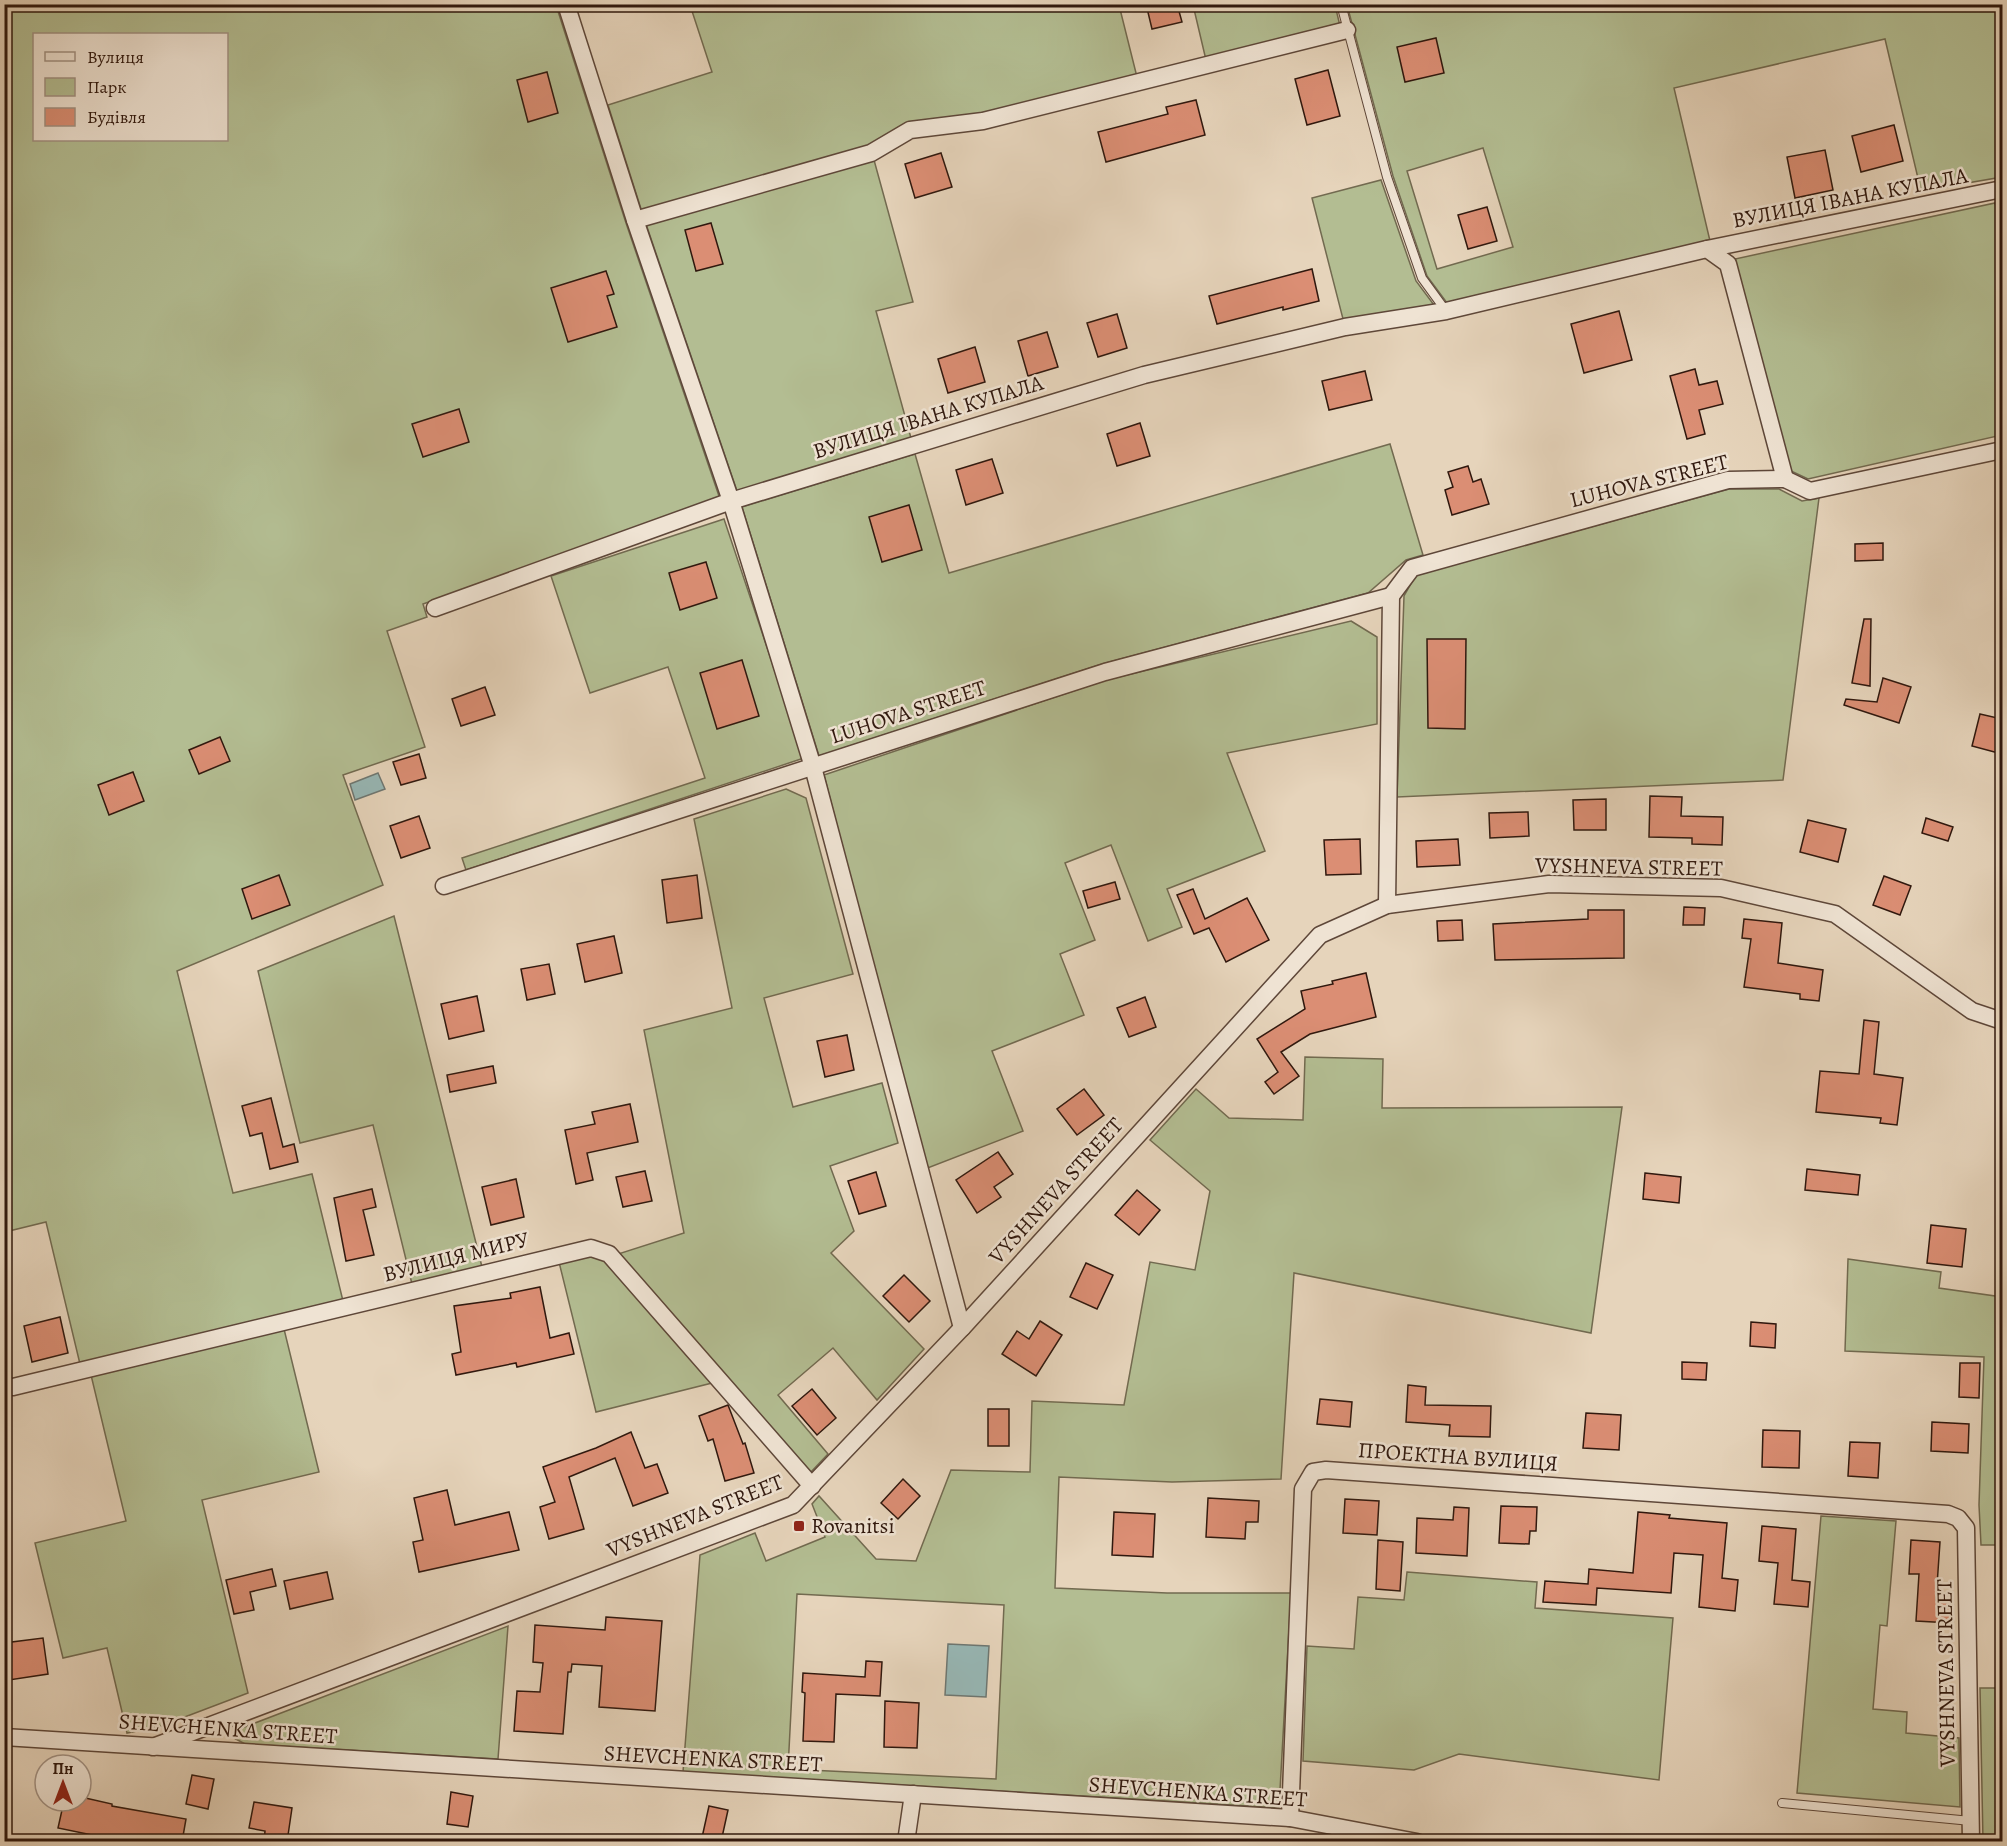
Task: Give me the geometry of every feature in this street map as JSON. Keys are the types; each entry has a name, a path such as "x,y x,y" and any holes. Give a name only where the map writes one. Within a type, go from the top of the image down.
{"street":[{"path":"566,4 635,220 731,501 813,767 962,1328"},
{"path":"635,220 871,153 910,130 983,121 1347,30"},
{"name":"ВУЛИЦЯ ІВАНА КУПАЛА","path":"435,608 731,501 1144,375 1345,327 1446,311 1707,249 2002,189"},
{"path":"1707,249 1728,264 1785,479"},
{"name":"LUHOVA STREET","path":"444,886 1104,672 1391,596 1412,568 1728,480 1785,479 1810,491 2002,450"},
{"path":"1387,905 1391,596"},
{"name":"VYSHNEVA STREET","path":"153,1748 793,1505 962,1328 1320,935 1387,905 1549,884 1721,888 1835,914 1972,1011 2002,1021"},
{"name":"ВУЛИЦЯ МИРУ","path":"13,1387 591,1248 609,1254 812,1486"},
{"name":"ПРОЕКТНА ВУЛИЦЯ","path":"1290,1818 1303,1488 1313,1472 1338,1471 1948,1514"},
{"name":"VYSHNEVA STREET","path":"1948,1514 1958,1518 1966,1528 1971,1842"},
{"name":"SHEVCHENKA STREET","path":"4,1737 1290,1818 1417,1842"},
{"path":"906,1842 913,1794"}],"lane":[{"path":"1341,4 1387,177 1422,278 1446,311"},
{"path":"1782,1803 1971,1821"}],"green space":[{"path":"4,5 556,5 626,223 720,499 423,604 427,617 387,631 425,747 343,775 383,885 177,971 233,1193 312,1174 343,1301 80,1364 46,1222 5,1232"},
{"path":"690,5 1119,5 1137,77 642,212 608,105 712,72"},
{"path":"1193,5 1335,5 1340,26 1206,60"},
{"path":"1347,5 2002,5 2002,177 1921,191 1885,39 1674,88 1710,241 1447,303 1427,276 1393,176","holes":["1483,148 1513,247 1437,269 1407,171"]},
{"path":"874,160 913,302 876,311 911,438 737,491 646,224"},
{"path":"1381,180 1416,281 1434,305 1343,319 1312,198"},
{"path":"1995,203 2002,229 2002,435 1808,479 1791,471 1735,259"},
{"path":"1390,444 1423,555 1406,560 1368,593 1102,664 819,756 742,507 915,454 949,573"},
{"path":"1729,489 1779,489 1802,501 1819,498 1783,780 1397,797 1404,596 1416,575"},
{"path":"724,519 804,758 466,870 462,858 705,778 668,667 590,693 551,576"},
{"path":"1351,621 1377,637 1377,724 1227,753 1265,851 1167,889 1182,927 1148,941 1111,845 1065,863 1095,940 1060,954 1084,1015 992,1051 1023,1131 925,1169 824,775 1106,680"},
{"path":"786,789 806,798 853,974 764,998 793,1107 882,1083 898,1143 830,1166 854,1231 831,1253 924,1349 877,1400 833,1348 778,1395 828,1454 810,1473 618,1254 684,1233 644,1030 732,1008 694,819"},
{"path":"394,916 482,1267 412,1284 373,1125 300,1143 258,971"},
{"path":"1305,1057 1383,1059 1382,1108 1622,1107 1591,1333 1294,1273 1281,1479 1172,1482 1059,1477 1055,1588 1167,1593 1291,1593 1279,1808 683,1772 700,1555 755,1533 766,1561 825,1537 812,1504 819,1496 876,1559 916,1561 951,1470 1030,1472 1032,1401 1124,1405 1150,1262 1195,1270 1210,1191 1150,1140 1196,1089 1229,1118 1303,1120","holes":["797,1594 1004,1605 996,1779 788,1769"]},
{"path":"591,1255 605,1260 712,1383 596,1412 559,1262"},
{"path":"1848,1259 1941,1272 1939,1288 2002,1297 2002,1545 1981,1545 1979,1505 1984,1357 1845,1351"},
{"path":"284,1329 319,1472 202,1500 248,1693 161,1726 127,1733 107,1648 63,1658 35,1543 126,1521 91,1375"},
{"path":"1821,1516 1896,1521 1887,1626 1880,1625 1873,1709 1907,1712 1906,1733 1959,1738 1960,1807 1797,1793"},
{"path":"1407,1572 1537,1582 1535,1608 1673,1618 1659,1780 1459,1754 1414,1770 1303,1761 1307,1646 1354,1649 1358,1597 1404,1600"},
{"path":"508,1626 498,1759 245,1744 234,1738 234,1731"},
{"path":"1980,1688 2002,1688 2002,1841 1983,1841"}],"water":[{"path":"378,773 385,789 355,800 350,784"},
{"path":"948,1644 989,1646 986,1697 945,1695"}],"building":[{"path":"1146,4 1177,4 1182,22 1152,29"},
{"path":"1436,38 1444,73 1405,82 1397,47"},
{"path":"1328,70 1340,116 1307,125 1295,79"},
{"path":"547,72 558,113 528,122 517,80"},
{"path":"1196,100 1205,135 1106,162 1098,132 1168,114 1166,107"},
{"path":"1894,125 1903,161 1861,172 1852,136"},
{"path":"1825,150 1833,190 1795,198 1787,157"},
{"path":"941,153 952,187 915,198 905,164"},
{"path":"1487,207 1497,241 1468,249 1458,215"},
{"path":"711,223 723,264 696,271 685,230"},
{"path":"1312,269 1319,301 1283,310 1283,307 1217,324 1209,296"},
{"path":"606,271 614,294 607,296 617,327 568,342 551,288"},
{"path":"1619,311 1632,360 1584,373 1571,324"},
{"path":"1117,314 1127,348 1098,357 1087,323"},
{"path":"1047,332 1058,367 1028,376 1018,341"},
{"path":"975,347 985,382 948,393 938,359"},
{"path":"1695,369 1699,385 1717,381 1723,404 1699,410 1705,434 1687,439 1670,376"},
{"path":"1365,371 1372,400 1329,410 1322,381"},
{"path":"459,409 469,442 423,457 412,424"},
{"path":"1140,423 1150,456 1117,466 1107,434"},
{"path":"992,459 1003,493 966,505 956,470"},
{"path":"1468,466 1473,482 1481,479 1489,504 1452,515 1445,490 1453,487 1448,472"},
{"path":"909,505 922,550 882,562 869,517"},
{"path":"1883,543 1883,560 1855,561 1855,544"},
{"path":"706,562 717,598 680,610 669,573"},
{"path":"1864,619 1871,619 1870,686 1852,683"},
{"path":"1427,639 1466,639 1465,729 1428,728"},
{"path":"742,660 759,716 717,729 700,673"},
{"path":"1883,678 1911,687 1899,723 1844,705 1846,699 1877,702"},
{"path":"485,687 495,715 461,726 452,699"},
{"path":"1980,714 2002,719 2002,754 1972,746"},
{"path":"220,737 230,761 199,774 189,750"},
{"path":"419,754 426,778 401,785 393,762"},
{"path":"133,772 144,801 109,815 98,785"},
{"path":"1650,796 1682,797 1681,816 1723,817 1722,845 1692,844 1692,838 1649,837"},
{"path":"1606,799 1606,830 1574,830 1573,800"},
{"path":"1528,812 1529,836 1490,838 1489,813"},
{"path":"419,816 430,848 401,858 390,826"},
{"path":"1926,818 1953,827 1948,841 1922,833"},
{"path":"1808,820 1846,829 1838,862 1800,852"},
{"path":"1360,839 1361,874 1326,875 1324,840"},
{"path":"1458,839 1460,865 1417,867 1416,841"},
{"path":"279,875 290,905 252,919 242,889"},
{"path":"697,875 702,918 667,923 662,880"},
{"path":"1884,876 1911,886 1900,915 1873,905"},
{"path":"1115,882 1120,899 1088,908 1083,891"},
{"path":"1193,889 1205,919 1247,898 1269,940 1226,962 1209,928 1194,934 1177,895"},
{"path":"1684,907 1705,908 1704,925 1683,925"},
{"path":"1588,910 1624,910 1624,958 1495,960 1493,924 1588,919"},
{"path":"1744,919 1782,923 1778,963 1823,970 1819,1001 1800,999 1800,994 1744,987 1751,939 1742,938"},
{"path":"1462,920 1463,940 1438,941 1437,921"},
{"path":"614,936 622,973 585,982 577,944"},
{"path":"549,964 555,994 527,1000 521,969"},
{"path":"1366,973 1376,1017 1310,1034 1281,1052 1299,1076 1274,1094 1265,1082 1278,1072 1257,1039 1305,1009 1301,991"},
{"path":"477,996 484,1031 449,1039 441,1004"},
{"path":"1145,997 1156,1027 1129,1037 1117,1008"},
{"path":"1864,1020 1879,1022 1874,1074 1903,1078 1897,1125 1880,1123 1881,1118 1816,1112 1820,1071 1859,1074"},
{"path":"847,1035 854,1070 825,1077 817,1041"},
{"path":"493,1066 496,1083 450,1092 447,1075"},
{"path":"1084,1089 1104,1115 1077,1135 1057,1109"},
{"path":"271,1098 283,1147 294,1144 298,1162 270,1169 262,1133 250,1136 242,1106"},
{"path":"630,1104 638,1142 587,1153 593,1180 576,1184 565,1130 595,1124 592,1112"},
{"path":"998,1152 1013,1174 994,1187 1001,1197 977,1213 956,1180"},
{"path":"1807,1169 1860,1175 1858,1195 1805,1190"},
{"path":"645,1171 652,1201 623,1207 616,1177"},
{"path":"876,1172 886,1206 859,1214 848,1181"},
{"path":"1645,1173 1681,1177 1679,1203 1643,1199"},
{"path":"516,1179 524,1217 491,1225 482,1187"},
{"path":"372,1189 376,1207 363,1210 374,1255 346,1261 334,1198"},
{"path":"1137,1190 1160,1210 1139,1235 1115,1215"},
{"path":"1931,1225 1966,1229 1962,1267 1927,1263"},
{"path":"1086,1263 1113,1275 1097,1309 1070,1297"},
{"path":"904,1275 930,1301 909,1322 883,1296"},
{"path":"540,1287 550,1338 569,1333 574,1354 517,1367 516,1363 456,1375 452,1354 461,1352 454,1306 511,1298 510,1293"},
{"path":"60,1317 68,1353 32,1362 24,1326"},
{"path":"1040,1321 1062,1335 1036,1376 1002,1354 1017,1331 1029,1339"},
{"path":"1751,1322 1776,1324 1775,1348 1750,1346"},
{"path":"1682,1362 1707,1363 1706,1380 1682,1379"},
{"path":"1960,1363 1980,1363 1979,1398 1959,1397"},
{"path":"1408,1385 1426,1387 1425,1405 1491,1406 1490,1437 1449,1436 1450,1425 1406,1422"},
{"path":"812,1389 836,1418 817,1435 792,1406"},
{"path":"1320,1399 1352,1402 1350,1427 1317,1424"},
{"path":"728,1405 743,1444 745,1443 754,1473 725,1481 713,1439 708,1441 699,1416"},
{"path":"988,1409 1009,1409 1009,1446 988,1446"},
{"path":"1586,1413 1621,1415 1619,1450 1583,1448"},
{"path":"1932,1422 1969,1424 1968,1453 1931,1451"},
{"path":"1763,1430 1800,1431 1799,1468 1762,1467"},
{"path":"631,1432 645,1468 657,1464 668,1493 633,1506 615,1458 569,1477 584,1529 549,1539 540,1507 555,1502 543,1467 596,1448"},
{"path":"1850,1442 1880,1443 1878,1478 1848,1476"},
{"path":"903,1479 920,1496 898,1519 881,1503"},
{"path":"447,1490 455,1525 509,1512 519,1550 419,1572 413,1542 423,1540 414,1498"},
{"path":"1208,1498 1259,1501 1258,1522 1246,1522 1245,1539 1206,1537"},
{"path":"1345,1499 1379,1501 1377,1535 1343,1533"},
{"path":"1501,1506 1537,1507 1536,1531 1530,1531 1529,1544 1499,1543"},
{"path":"1454,1507 1469,1508 1467,1556 1416,1553 1417,1518 1453,1520"},
{"path":"1114,1512 1155,1514 1153,1557 1112,1555"},
{"path":"1638,1512 1670,1515 1669,1518 1727,1523 1722,1578 1738,1580 1735,1611 1699,1607 1703,1555 1674,1553 1671,1593 1597,1588 1596,1605 1543,1602 1545,1581 1588,1584 1589,1569 1633,1573"},
{"path":"1762,1526 1796,1529 1792,1580 1810,1582 1808,1607 1774,1604 1778,1563 1759,1561"},
{"path":"1378,1540 1403,1542 1400,1591 1376,1589"},
{"path":"1911,1540 1940,1542 1936,1600 1952,1601 1951,1623 1916,1621 1919,1574 1909,1574"},
{"path":"272,1569 276,1586 250,1592 254,1610 234,1614 226,1580"},
{"path":"327,1572 333,1599 290,1609 284,1581"},
{"path":"606,1617 662,1621 655,1711 599,1707 602,1666 572,1664 571,1672 568,1672 563,1734 514,1731 517,1691 540,1692 543,1663 533,1662 535,1625 605,1630"},
{"path":"43,1638 48,1674 9,1680 4,1643"},
{"path":"866,1661 882,1662 880,1696 836,1694 834,1742 803,1741 805,1693 802,1692 803,1673 865,1677"},
{"path":"885,1701 919,1703 917,1748 884,1747"},
{"path":"192,1775 214,1779 208,1809 186,1804"},
{"path":"451,1792 473,1796 468,1827 447,1824"},
{"path":"93,1800 112,1804 112,1806 186,1819 182,1842 126,1842 58,1828 61,1813 93,1813"},
{"path":"254,1802 292,1808 287,1842 264,1842 265,1831 249,1828"},
{"path":"709,1806 728,1810 721,1842 701,1842"}],"place":[{"name":"Rovanitsi","path":"799,1526"}]}
